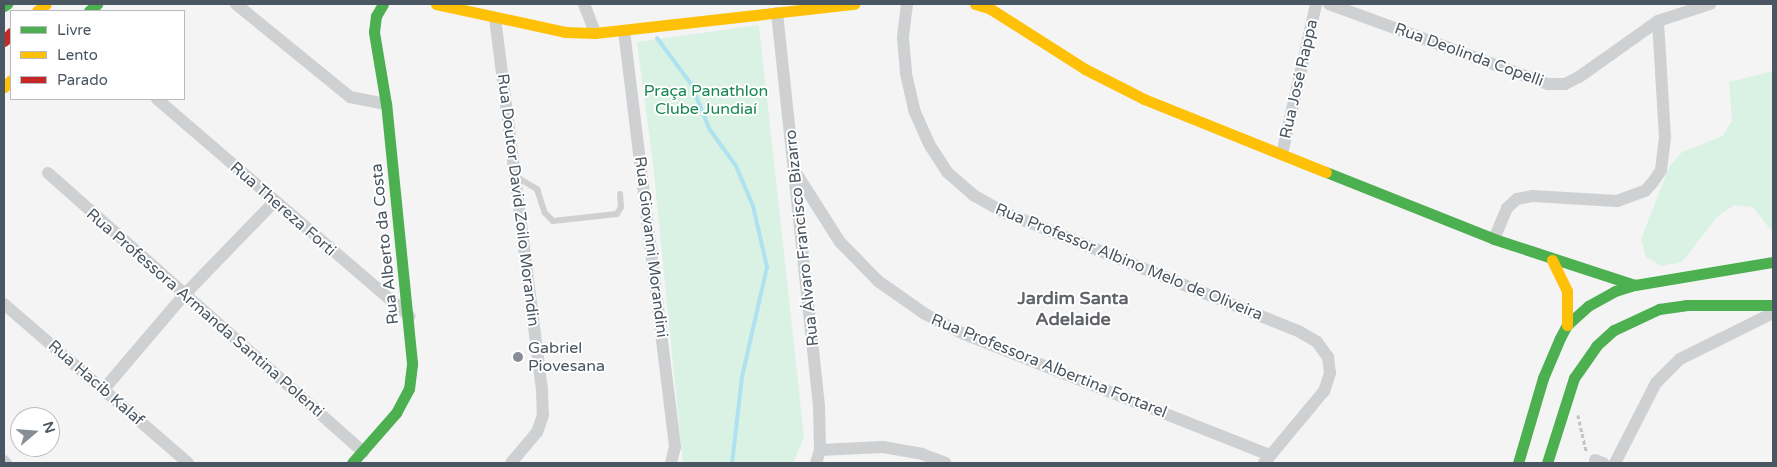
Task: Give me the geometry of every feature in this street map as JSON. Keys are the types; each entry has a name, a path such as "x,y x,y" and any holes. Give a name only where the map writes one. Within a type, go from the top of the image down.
{"main road":[{"name":"Rua Alberto da Costa","path":"352,463 396,413 409,389 412,364 410,317 386,104 374,32 376,16 383,4"},
{"path":"436,4 565,32 595,33 854,4"},
{"path":"975,4 988,8 1085,69 1144,99 1494,239 1552,260 1636,285"},
{"path":"1518,463 1543,378 1567,324 1567,291 1552,260"},
{"path":"1567,324 1588,306 1615,291 1636,285 1773,262"},
{"path":"1548,463 1567,394 1578,372 1596,346 1614,330 1635,318 1677,306 1773,305"}],"street":[{"path":"236,4 350,97 386,104"},
{"path":"584,4 595,33"},
{"name":"Rua Professor Albino Melo de Oliveira","path":"907,4 903,38 906,74 914,110 928,144 947,172 973,195 1006,213 1300,332 1317,342 1328,357 1330,373 1324,390 1267,459"},
{"name":"Rua José Rappa","path":"1282,154 1316,4"},
{"name":"Rua Deolinda Copelli","path":"1329,4 1548,84 1565,84 1579,77 1658,21 1710,4"},
{"name":"Rua Álvaro Francisco Bizarro","path":"777,13 796,173 819,408 820,450 816,463"},
{"name":"Rua Doutor David Zoilo Morandin","path":"495,18 543,415 537,432 511,463"},
{"path":"1494,239 1507,208 1517,199 1532,196 1617,201 1645,191 1653,182 1661,170 1665,137 1658,21"},
{"name":"Rua Giovanni Morandini","path":"624,31 675,447 671,463"},
{"name":"Rua Thereza Forti","path":"158,100 274,202 410,317"},
{"name":"Rua Professora Armanda Santina Polenti","path":"48,173 363,452"},
{"name":"Rua Professora Albertina Fortarel","path":"796,173 840,242 878,281 925,314 964,334 1267,459"},
{"path":"104,389 184,295 274,202"},
{"name":"Rua Hacib Kalaf","path":"4,304 188,463"},
{"path":"1615,463 1656,383 1680,359 1773,313"},
{"path":"820,450 883,447 922,454 944,463"}],"lane":[{"path":"515,176 537,189 545,213 553,221 617,214 621,207 620,194"}],"path":[{"path":"1580,427 1587,452 1599,462"}],"green space":[{"name":"Praça Panathlon Clube Jundiaí","path":"759,25 804,437 793,463 683,463 653,164 637,42"},
{"path":"1773,71 1773,233 1753,207 1734,205 1718,216 1682,262 1662,266 1646,257 1641,239 1669,167 1682,152 1723,136 1732,120 1729,82"}],"waterway":[{"path":"657,38 691,84 710,130 736,166 753,206 767,267 742,377 732,463"}],"traffic: fast":[{"path":"90,10 97,4"},
{"path":"352,463 396,413 409,389 412,363 386,104 374,32 376,16 383,4"},
{"path":"1326,172 1494,239 1635,285"},
{"path":"1518,463 1543,378 1560,338 1567,325 1588,306 1615,291 1635,285 1773,262"},
{"path":"1547,463 1574,378 1596,346 1614,330 1659,309 1686,305 1773,305"}],"traffic: slow":[{"path":"38,10 46,4"},
{"path":"436,4 565,32 595,33 854,4"},
{"path":"975,4 989,8 1085,69 1144,99 1326,172"},
{"path":"4,87 10,81"},
{"path":"1552,260 1567,291 1567,325"}],"traffic: jam":[{"path":"4,41 10,34"}],"place":[{"name":"Gabriel Piovesana","path":"518,357"}],"district":[{"name":"Jardim Santa Adelaide","path":"1073,309"}]}
